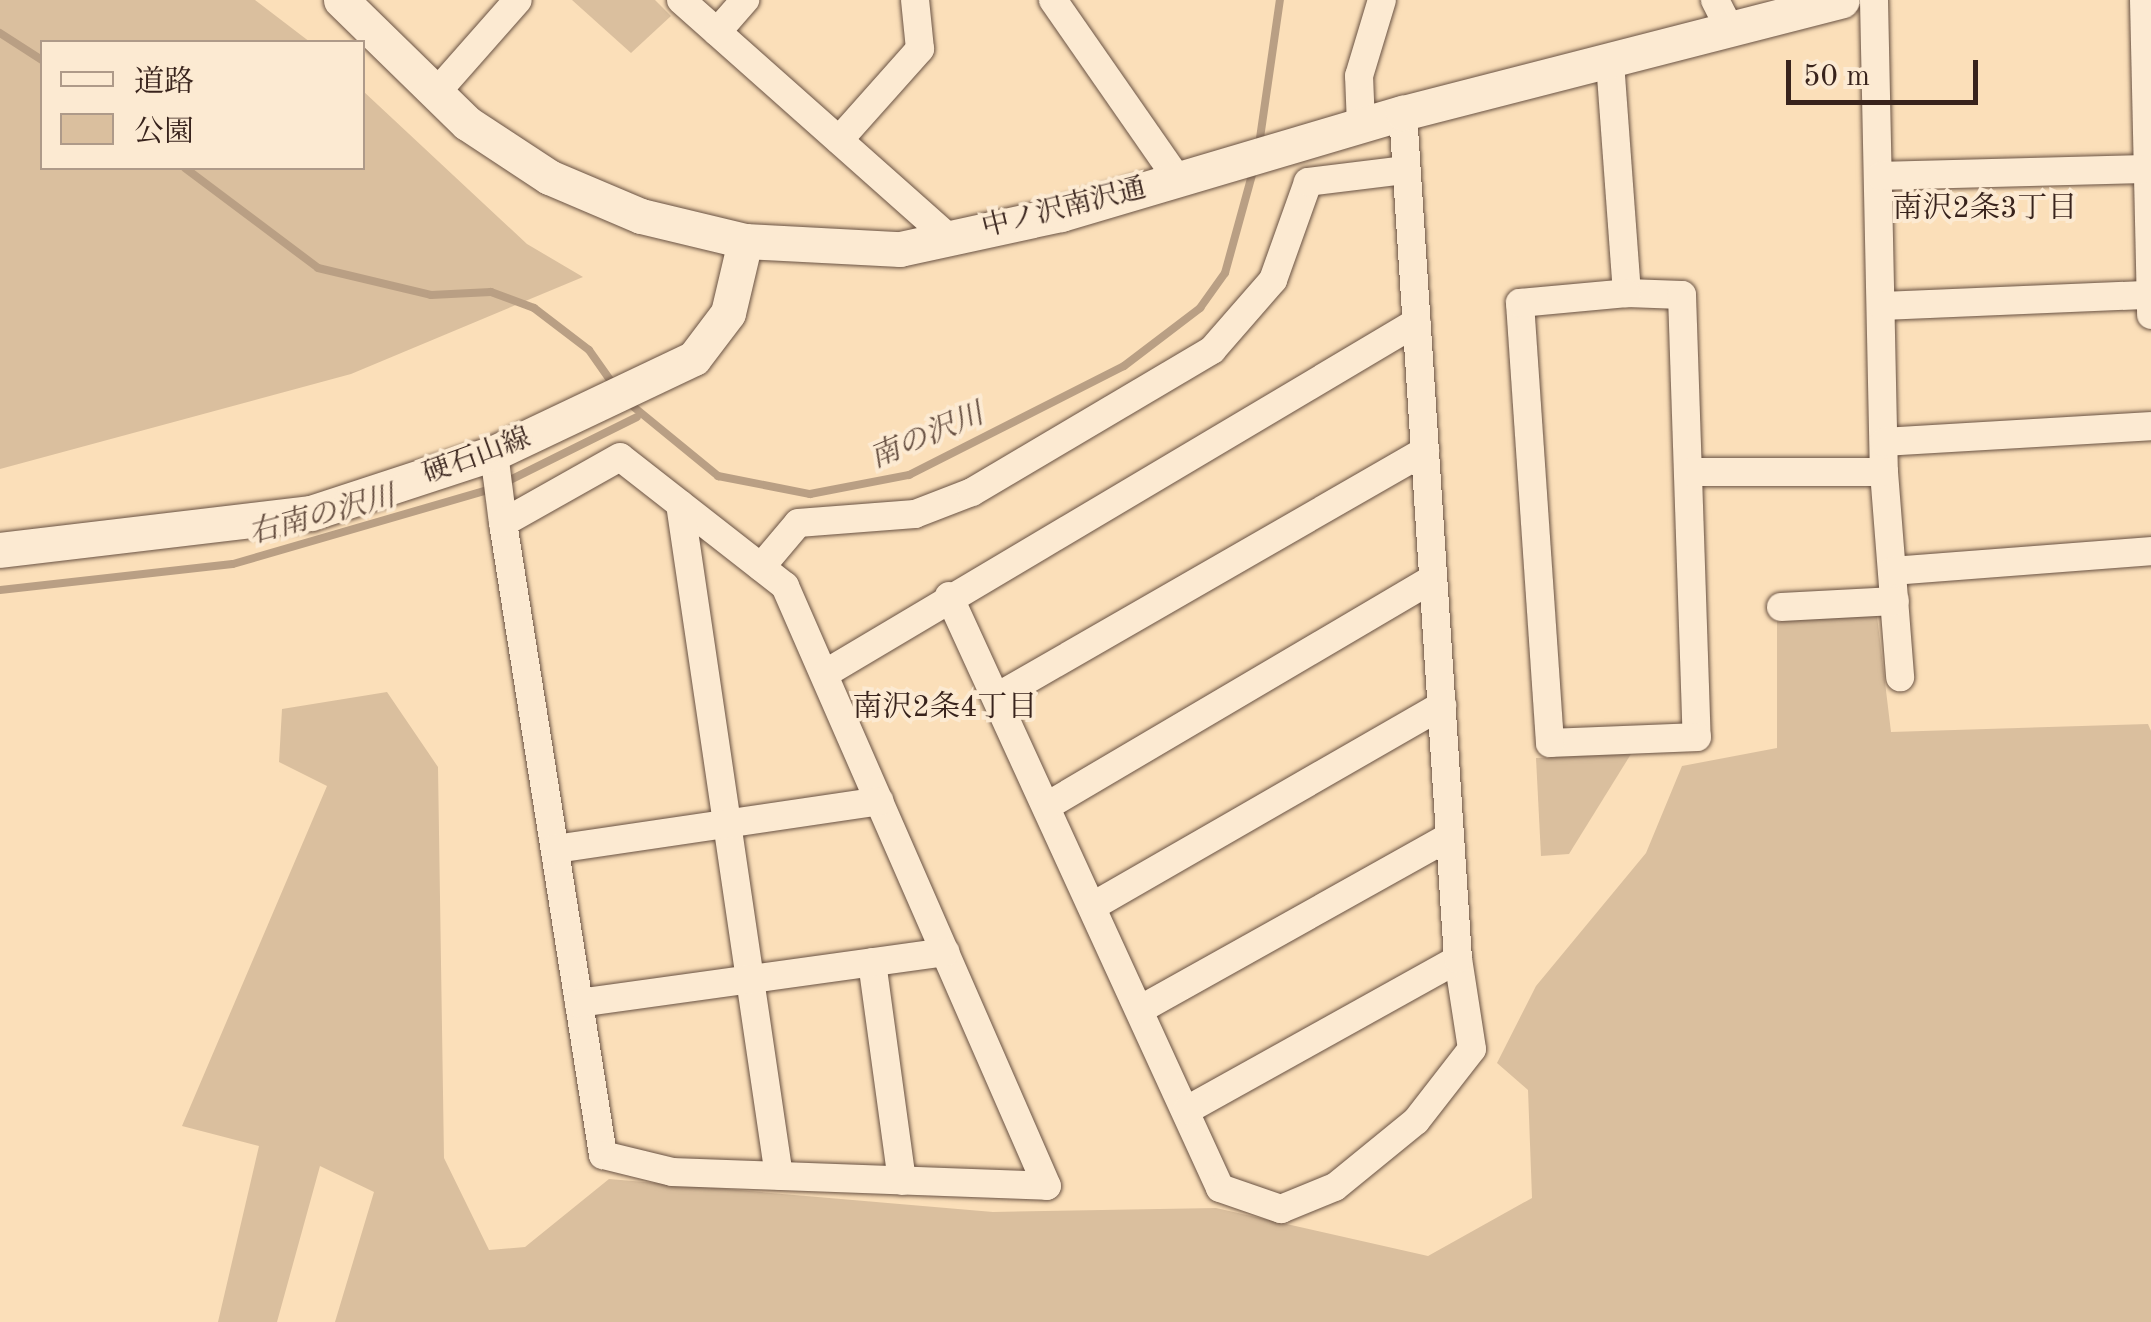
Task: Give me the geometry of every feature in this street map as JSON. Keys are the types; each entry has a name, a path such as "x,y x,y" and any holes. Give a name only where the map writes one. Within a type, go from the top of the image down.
{"street":[{"name":"中ノ沢南沢通","path":"341,0 434,94 549,177 641,216 745,242 900,249 1178,180 1403,112 1610,62 1722,14 1842,0"},
{"path":"434,94 518,0"},
{"path":"681,0 949,238"},
{"path":"717,32 745,0"},
{"path":"839,140 920,49 915,0"},
{"path":"1053,0 1178,180"},
{"path":"1347,129 1382,0"},
{"path":"1874,0 1881,176 1884,472 1900,677"},
{"path":"2144,0 2151,315"},
{"path":"1610,62 1626,293"},
{"path":"949,596 1220,1188 1281,1209 1335,1188 1416,1121 1472,1049 1458,960 1403,112"},
{"path":"761,567 798,523 915,514 972,492 1212,350 1273,280 1308,182 1406,170"},
{"path":"1881,176 2149,170"},
{"name":"硬石山線","path":"0,550 311,514 494,453 650,381 716,338 745,242"},
{"path":"1626,293 1682,295 1696,737 1550,743 1520,303 1626,293"},
{"path":"1882,306 2150,295"},
{"path":"826,673 949,596 1416,322"},
{"path":"1884,442 2151,426"},
{"path":"998,696 1425,451"},
{"path":"494,453 503,523 603,1155 672,1172 1046,1186 785,586 620,457 503,523"},
{"path":"1688,472 1884,472"},
{"path":"680,504 724,824 779,1176"},
{"path":"1893,571 2151,551"},
{"path":"1048,806 1433,579"},
{"path":"1780,608 1895,601"},
{"path":"1094,906 1442,705"},
{"path":"555,850 879,800"},
{"path":"1141,1010 1450,836"},
{"path":"579,1003 945,952"},
{"path":"1187,1110 1458,960"},
{"path":"872,962 902,1181"}],"green space":[{"path":"0,0 255,0 307,40 40,40 40,170 365,170 365,93 527,244 583,277 351,374 0,469"},
{"path":"572,0 655,0 671,16 631,53"},
{"path":"1877,616 1891,732 2148,724 2151,731 2151,1322 335,1322 374,1192 320,1166 277,1322 218,1322 259,1146 182,1126 327,786 279,762 282,709 387,692 438,767 444,1158 489,1250 525,1247 609,1179 993,1212 1216,1208 1428,1256 1532,1198 1528,1090 1497,1063 1536,986 1646,853 1682,766 1777,748 1777,620"},
{"path":"1631,754 1569,854 1541,856 1536,758"}],"waterway":[{"name":"南の沢川","path":"1259,145 1280,0"},
{"name":"南の沢川","path":"0,33 40,59"},
{"name":"南の沢川","path":"624,399 718,476 810,494 909,475 1124,366 1200,308 1225,273 1254,168"},
{"name":"南の沢川","path":"188,170 318,268 431,295 491,292 534,308 589,350 613,384"},
{"name":"右南の沢川","path":"506,482 637,417"},
{"name":"右南の沢川","path":"0,590 233,564 494,488"}],"district":[{"name":"南沢2条3丁目","path":"1985,209"},
{"name":"南沢2条4丁目","path":"945,708"}]}
